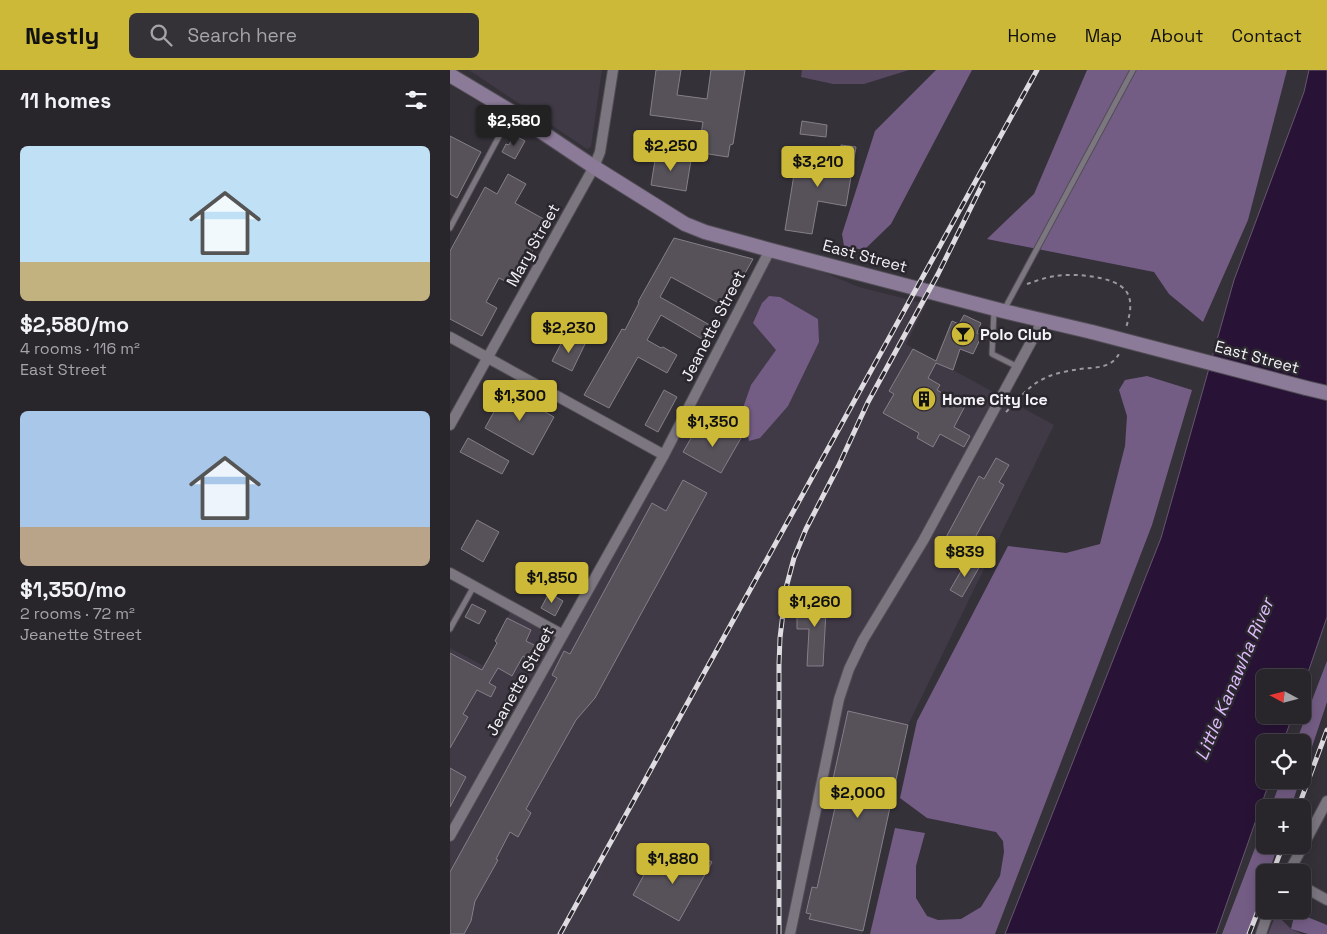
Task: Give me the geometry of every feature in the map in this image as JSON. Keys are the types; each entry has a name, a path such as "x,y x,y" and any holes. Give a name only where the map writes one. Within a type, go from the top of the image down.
{"main road":[{"name":"East Street","path":"450,75 512,112 594,167 685,224 705,232 1327,393"}],"street":[{"name":"Mary Street","path":"450,425 453,411 487,358 594,167 600,152 613,70"},
{"name":"Jeanette Street","path":"450,836 664,455 770,250"},
{"path":"790,934 839,699 849,669 864,640 923,541 1043,320"},
{"path":"450,337 664,455"},
{"path":"450,573 563,634"},
{"path":"1293,864 1327,801"},
{"path":"1311,891 1327,900"},
{"path":"1261,934 1266,919"}],"lane":[{"path":"1018,367 992,354 999,309 1132,70"},
{"path":"450,228 512,112"},
{"path":"450,629 474,586"}],"shaded area":[{"path":"469,70 602,70 591,147 587,149"},
{"path":"802,70 909,70 864,84 833,84 801,77"},
{"path":"936,70 972,70 891,224 864,250 844,246 842,234 875,131"},
{"path":"1087,70 1287,70 1248,220 1203,322 1169,294 1154,272 987,239 1034,194"},
{"path":"770,250 859,287 926,304 906,344 935,362 943,341 960,349 953,370 1054,425 908,725 862,934 450,934 450,648 484,666 497,643 495,641 513,607 563,634"},
{"path":"769,296 780,297 818,319 819,342 788,406 760,438 749,441 743,408 751,385 776,350 753,323 762,303"},
{"path":"1147,376 1192,390 1152,525 995,934 870,934 895,828 925,833 916,866 916,898 927,916 938,920 961,919 981,907 1000,876 1004,852 1003,841 996,832 927,818 900,798 917,721 1008,546 1066,553 1100,544 1125,446 1127,416 1119,390 1125,380"},
{"path":"1327,661 1327,702 1311,750 1311,734 1299,734 1303,724 1311,724 1311,703"},
{"path":"1278,789 1297,789 1294,799 1274,799"},
{"path":"1256,845 1256,854 1275,854 1272,864 1256,864 1256,910 1248,934 1222,934"},
{"path":"1311,918 1327,925 1327,934 1308,934 1291,929 1293,919"},
{"path":"1274,919 1281,919 1291,929 1302,934 1268,934"}],"water":[{"name":"Little Kanawha River","path":"1309,70 1327,70 1327,617 1309,669 1256,669 1256,724 1290,724 1286,734 1256,734 1256,789 1267,789 1263,799 1256,799 1256,820 1216,934 1005,934 1161,538 1234,280 1304,92"}],"building":[{"path":"656,70 681,70 677,95 707,99 711,70 745,70 733,144 730,145 728,157 702,153 704,141 700,140 703,122 650,115"},
{"path":"802,121 827,125 826,137 800,134"},
{"path":"514,135 525,141 515,159 502,152 506,144 509,145"},
{"path":"450,136 481,152 457,198 450,194"},
{"path":"841,145 856,147 846,206 818,201 812,234 785,230 797,156 838,163"},
{"path":"656,154 691,160 686,191 651,185"},
{"path":"508,174 526,184 515,203 549,222 523,268 517,265 507,282 499,278 486,302 497,308 482,336 450,319 450,251 485,187 497,194"},
{"path":"674,238 753,259 726,307 671,277 660,297 715,328 707,342 661,315 647,340 677,355 667,373 638,357 609,408 584,395 622,329 625,330 638,302"},
{"name":"Home City Ice","path":"964,315 981,323 977,333 982,335 973,354 960,349 953,370 936,363 928,378 940,385 937,390 965,406 954,427 970,436 964,447 940,434 933,447 917,438 919,433 883,413 894,394 889,391 913,349 936,361 952,321 959,324"},
{"path":"564,338 573,342 575,339 585,344 572,371 552,361"},
{"path":"506,390 554,417 533,455 485,428"},
{"path":"664,390 677,397 658,432 645,425"},
{"path":"721,427 741,438 721,473 683,452 697,428 715,438"},
{"path":"468,438 509,461 502,474 460,452"},
{"path":"996,458 1009,465 999,482 1004,485 966,554 944,541 979,476 984,479"},
{"path":"683,480 707,493 595,698 576,720 526,809 531,813 518,837 510,832 496,859 498,860 475,901 471,921 464,934 450,934 450,872 557,678 552,675 564,651 570,654 652,503 666,511"},
{"path":"477,520 499,532 483,562 461,549"},
{"path":"968,559 980,566 962,597 950,590"},
{"path":"809,592 827,593 823,666 807,666 809,629 797,629 797,617 808,617"},
{"path":"549,593 563,601 555,616 541,608"},
{"path":"472,604 486,611 479,624 465,617"},
{"path":"507,618 531,630 526,641 538,647 531,661 523,656 512,676 498,668 489,683 496,687 491,697 477,690 463,714 468,717 450,748 450,653 482,670 497,643 495,641"},
{"path":"848,711 908,725 863,931 809,919 811,914 806,913 812,887 817,888 839,790 831,788"},
{"path":"450,768 466,777 450,807"},
{"path":"688,849 712,862 679,921 633,895 652,860 675,873"}],"railway":[{"path":"560,934 1037,70"},
{"path":"779,934 780,638 786,588 794,558 806,529 838,467 868,402 938,274 983,183"},
{"path":"1301,799 1327,730"},
{"path":"1276,864 1280,854"},
{"path":"1249,934 1256,916"}],"place":[{"name":"Polo Club","path":"963,334"},
{"name":"Home City Ice","path":"924,399"}]}
